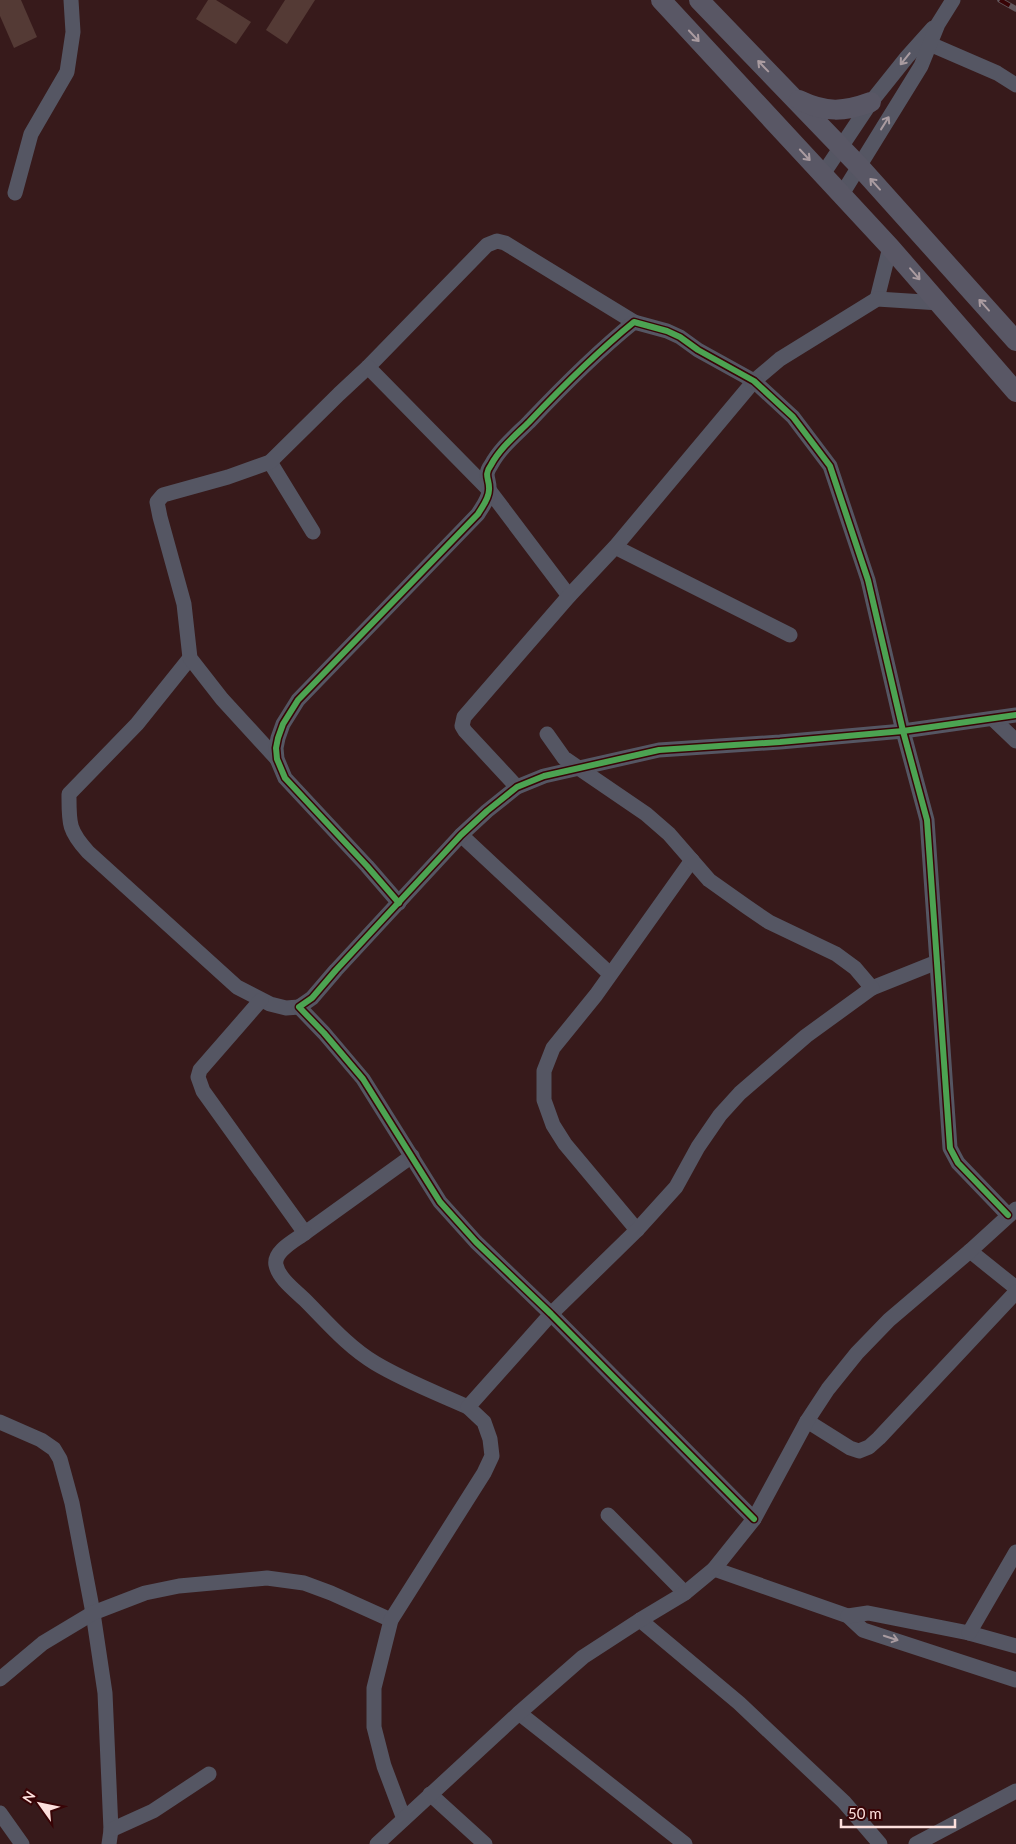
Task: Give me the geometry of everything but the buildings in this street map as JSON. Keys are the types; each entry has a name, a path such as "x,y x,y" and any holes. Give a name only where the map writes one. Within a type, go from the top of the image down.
{"main road":[{"path":"661,0 940,302 1016,392"},
{"path":"699,0 859,166 1016,342"},
{"path":"794,98 812,107 832,111 852,109 871,102"}],"street":[{"path":"15,193 31,134 67,72 73,32 71,0"},
{"path":"823,174 871,102 926,43 953,0"},
{"path":"926,43 997,73 1016,84"},
{"path":"842,194 921,66 926,43"},
{"path":"277,759 222,699 190,658 184,604 157,502 163,495 228,477 270,462 368,367 487,245 497,241 505,243 634,322 673,334 754,381 793,417 830,466 868,580 903,731 927,820 950,1148 958,1163 1012,1212 970,1251 889,1320 857,1353 828,1389 808,1421 754,1519 714,1569 685,1593 583,1658 518,1713 377,1844"},
{"path":"877,299 890,247"},
{"path":"518,787 465,731 462,726 464,717 569,596 615,547 754,381 780,359 877,299 940,302"},
{"path":"399,903 367,866 284,778 277,759 276,748 283,724 298,700 478,514 489,490 486,473 498,453 614,338 634,322"},
{"path":"368,367 489,490 569,596"},
{"path":"270,462 313,532"},
{"path":"615,547 790,635"},
{"path":"190,658 137,724 69,794 68,818 71,830 88,852 237,987 261,1000 286,1008 299,1007 312,998 461,835 487,811 518,787 544,776 659,750 903,731 1016,715"},
{"path":"993,719 1016,741"},
{"path":"548,734 564,758 646,814 669,834 709,880 770,922 846,960 872,988"},
{"path":"461,835 610,974"},
{"path":"637,1230 566,1144 553,1125 544,1100 544,1071 553,1048 596,995 692,860"},
{"path":"468,1407 551,1314 637,1230 676,1187 698,1147 720,1115 740,1093 806,1036 872,988 937,962"},
{"path":"261,1000 200,1070 198,1077 203,1091 305,1233"},
{"path":"299,1007 363,1079 440,1202 476,1242 551,1314 754,1519"},
{"path":"404,1819 384,1766 374,1727 374,1688 391,1620 484,1473 492,1456 490,1439 484,1422 468,1407 374,1363 344,1340 283,1278 276,1265 280,1252 412,1156"},
{"path":"808,1421 850,1448 859,1451 869,1447 879,1438 1016,1290 970,1251"},
{"path":"0,1422 41,1440 54,1449 60,1459 72,1503 93,1613 105,1693 110,1837 209,1774"},
{"path":"608,1515 685,1593"},
{"path":"969,1633 1016,1552"},
{"path":"714,1569 848,1616 864,1630 1016,1680"},
{"path":"0,1679 43,1642 93,1613 145,1593 180,1586 267,1578 304,1582 391,1620"},
{"path":"848,1616 868,1613 969,1633 1016,1646"},
{"path":"640,1620 746,1710 844,1802 880,1844"},
{"path":"518,1713 685,1844"},
{"path":"916,1844 1016,1791"},
{"path":"430,1794 485,1844"},
{"path":"0,1813 22,1844"}],"railway":[{"path":"1000,0 1016,9"}],"cycle path":[{"path":"399,903 285,778 277,759 276,748 283,724 298,700 478,514 489,493 487,472 499,453 580,370 634,322 667,331 680,337 698,350 754,381 793,417 830,466 868,580 903,731 927,820 950,1148 958,1163 1008,1215"},
{"path":"754,1519 551,1314 476,1242 440,1202 363,1079 299,1007 312,998 461,835 517,787 544,776 659,750 903,731 1016,715"}]}
